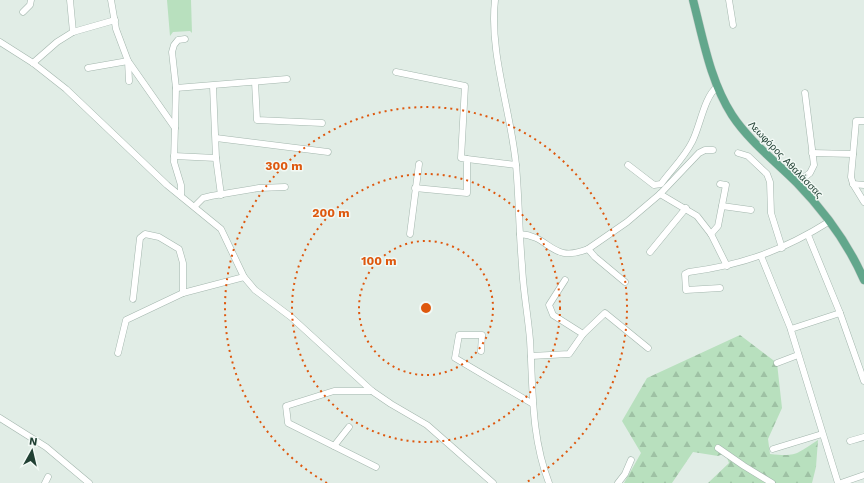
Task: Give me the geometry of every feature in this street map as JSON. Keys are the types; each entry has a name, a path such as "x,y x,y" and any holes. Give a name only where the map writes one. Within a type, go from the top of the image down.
{"main road":[{"name":"Λεωφόρος Αθαλάσσας","path":"693,0 717,86 724,102 740,125 797,183 830,221 854,257 864,280"}],"street":[{"path":"23,12 30,5 31,0"},
{"path":"70,0 73,32"},
{"path":"112,0 116,28 128,61 175,128"},
{"path":"495,0 497,51 511,123 516,165 537,444 549,483"},
{"path":"729,0 733,25"},
{"path":"33,63 57,42 73,32 115,20"},
{"path":"181,196 182,190 174,162 176,88 172,52 174,45 178,40 185,39"},
{"path":"0,42 33,63 66,89 167,185 195,206 220,229 244,277 255,290 291,317 372,391 427,425 493,483"},
{"path":"88,68 128,61"},
{"path":"128,61 129,81"},
{"path":"396,72 465,86 461,158 516,165"},
{"path":"176,88 287,79"},
{"path":"255,82 257,120 322,123"},
{"path":"213,86 216,158 221,195"},
{"path":"628,165 654,185 661,184 682,158 692,142 711,94 717,86"},
{"path":"797,183 810,173 814,165 805,93"},
{"path":"864,121 856,121 851,176 853,184 864,202"},
{"path":"216,138 328,152"},
{"path":"520,234 537,238 558,252 566,254 577,253 588,249 627,222 660,194 699,153 706,150 713,150"},
{"path":"738,153 748,156 768,174 770,182 769,198 771,213 782,248"},
{"path":"812,153 853,154"},
{"path":"174,156 216,158"},
{"path":"415,188 467,193 468,159"},
{"path":"410,234 419,164"},
{"path":"711,234 718,226 726,185 720,184"},
{"path":"853,184 864,185"},
{"path":"195,206 203,198 259,188 285,187"},
{"path":"660,194 686,208 697,216 711,234 727,266"},
{"path":"722,206 751,210"},
{"path":"650,252 686,208"},
{"path":"720,288 686,290 685,274 689,272 727,266 761,256 782,248 808,235 830,221"},
{"path":"133,299 140,238 145,234 158,237 179,249 183,263 183,293"},
{"path":"808,235 840,313 864,381"},
{"path":"588,249 595,257 625,282"},
{"path":"761,256 791,329 822,434 839,483 864,475"},
{"path":"118,353 126,320 183,293 244,277"},
{"path":"565,280 549,305 553,315 583,334"},
{"path":"531,356 570,354 583,334 605,313 648,348"},
{"path":"791,329 840,313"},
{"path":"481,351 482,335 459,335 455,358 533,404"},
{"path":"777,363 798,355"},
{"path":"372,391 334,391 286,406 288,423 376,467"},
{"path":"0,418 46,447 89,483"},
{"path":"334,446 349,427"},
{"path":"773,449 822,434"},
{"path":"850,441 864,437"},
{"path":"718,448 772,483"},
{"path":"618,483 625,474 631,460"}],"green space":[{"path":"167,0 191,0 192,33 190,31 173,32 170,36"},
{"path":"740,335 777,363 782,408 768,439 770,454 791,455 805,449 818,440 816,467 812,483 708,483 729,463 725,453 718,456 693,452 672,483 624,483 641,453 622,421 647,378"}]}
